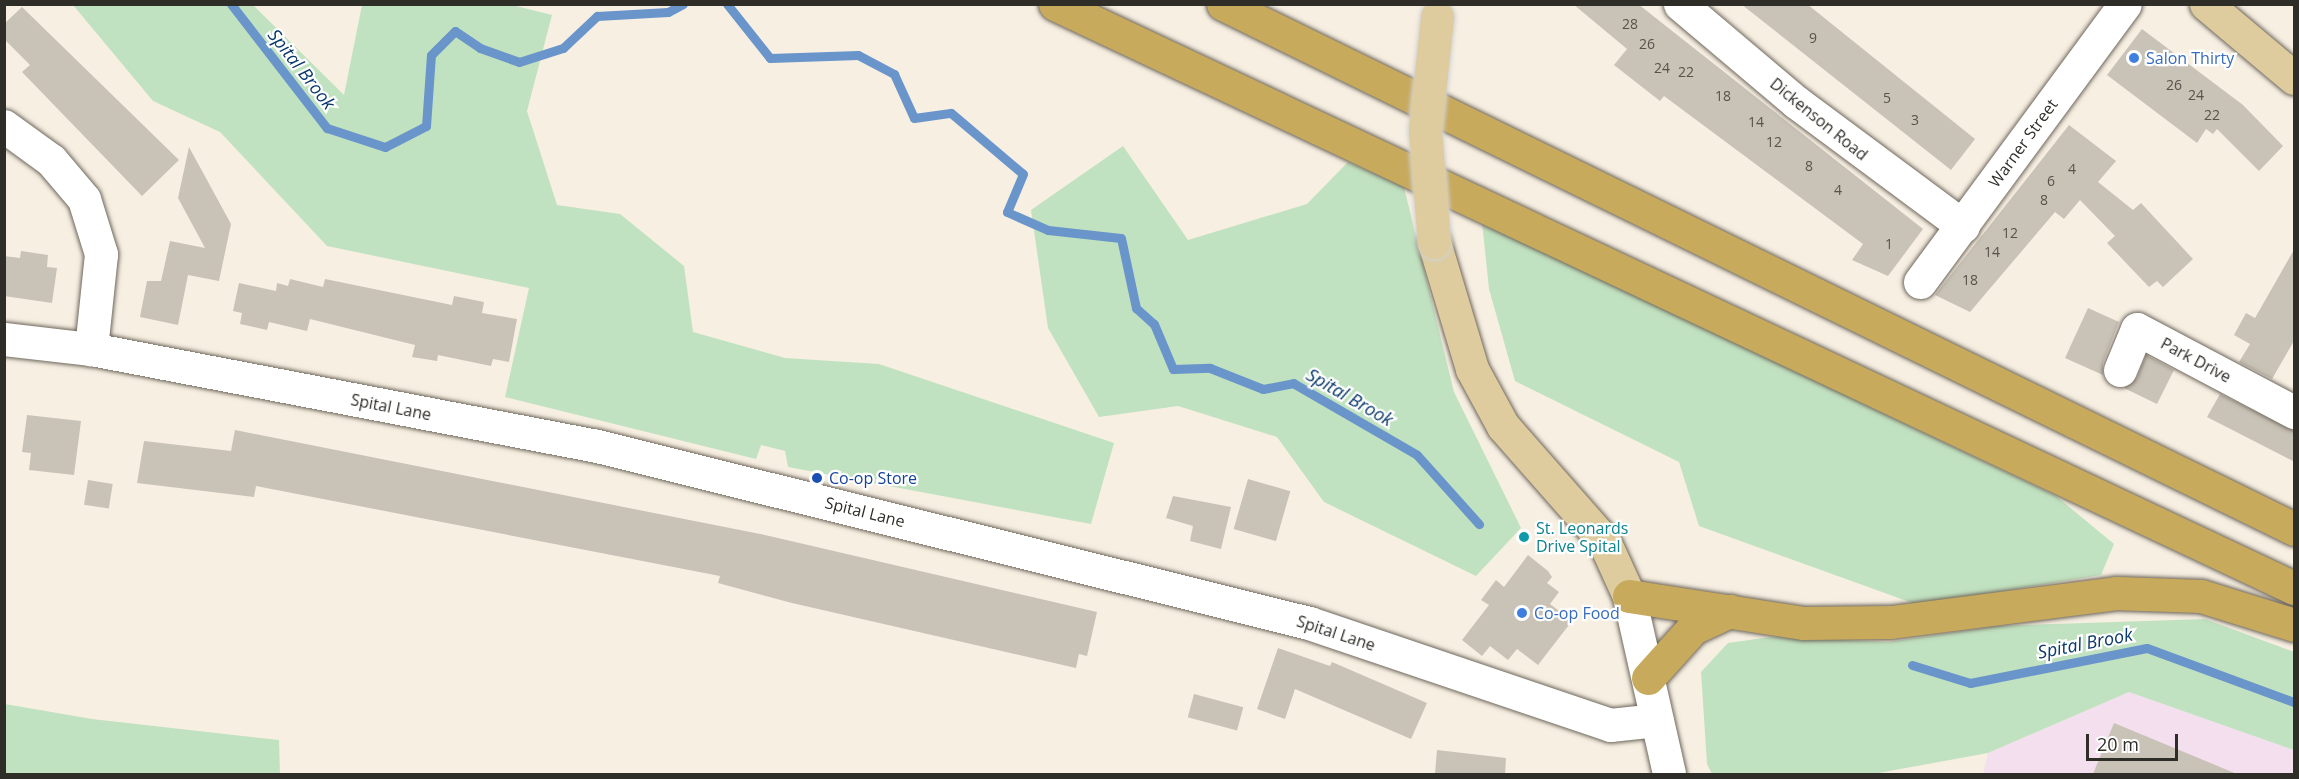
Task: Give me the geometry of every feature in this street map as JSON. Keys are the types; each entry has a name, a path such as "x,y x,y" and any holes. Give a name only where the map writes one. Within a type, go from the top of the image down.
{"highway":[{"path":"1055,4 2295,588"},
{"path":"1223,4 2295,530"},
{"path":"1629,596 1804,623 1891,622 2116,592 2201,596 2295,625"},
{"path":"1648,678 1693,628 1730,610"}],"main road":[{"path":"2206,4 2295,78"},
{"path":"1438,11 1425,130 1434,242 1472,369 1498,417 1604,541 1629,596"}],"street":[{"name":"Dickenson Road","path":"1680,4 1813,115 1963,226"},
{"name":"Warner Street","path":"1920,282 2125,4"},
{"path":"4,126 51,160 84,199 101,254 91,349"},
{"name":"Park Drive","path":"2120,370 2137,329 2294,412"},
{"name":"Spital Lane","path":"4,339 91,349 597,446 1309,623 1610,725 1657,720"},
{"path":"1629,596 1669,774"}],"shaded area":[{"path":"2129,692 2294,750 2294,774 1983,774 1988,753"}],"green space":[{"path":"73,5 253,5 344,95 362,5 512,5 552,15 527,111 557,205 620,214 684,266 693,332 785,358 879,364 1114,443 1091,524 788,467 785,451 761,445 756,459 505,397 529,288 327,246 220,132 153,101"},
{"path":"1123,146 1188,240 1307,204 1348,162 1404,187 1454,392 1521,528 1476,576 1324,502 1277,437 1178,406 1099,417 1048,328 1031,210"},
{"path":"1482,222 2056,496 2114,544 2101,575 1918,605 1699,526 1679,462 1515,381 1489,289"},
{"path":"2205,619 2294,652 2294,750 2129,692 1988,753 1873,774 1712,774 1707,764 1701,672 1728,643 1770,637 1888,642 1997,626"},
{"path":"5,704 92,719 279,740 280,774 5,774"}],"building":[{"path":"1573,4 1638,4 1923,229 1888,276 1852,260 1863,244 1664,96 1660,101 1614,65 1627,49"},
{"path":"1741,4 1807,4 1975,139 1951,170"},
{"path":"22,7 179,160 142,196 22,72 30,65 4,39 4,24"},
{"path":"2142,29 2243,105 2283,146 2259,171 2217,129 2213,134 2206,129 2197,143 2107,75"},
{"path":"2069,125 2116,161 2098,182 2133,210 2141,203 2193,259 2163,287 2157,281 2149,287 2107,243 2115,236 2080,200 2064,219 2055,212 1970,312 1935,295"},
{"path":"189,147 231,224 219,281 188,275 178,325 140,317 147,281 161,281 170,241 205,248 178,198"},
{"path":"2295,248 2295,339 2272,379 2239,362 2250,344 2234,335 2246,313 2255,318"},
{"path":"21,251 48,255 47,267 57,268 52,303 4,296 4,256 20,258"},
{"path":"290,279 323,287 325,279 452,305 454,296 484,302 482,313 517,319 509,362 493,359 491,366 438,355 437,361 412,357 415,345 310,319 307,331 269,322 267,330 240,324 242,313 233,311 239,283 276,291 277,283 288,286"},
{"path":"2088,308 2119,322 2103,363 2103,375 2065,358"},
{"path":"2146,355 2174,370 2157,404 2124,388 2137,378"},
{"path":"2220,394 2295,431 2295,462 2207,417"},
{"path":"27,415 81,421 74,475 29,470 31,453 22,452"},
{"path":"235,430 765,535 1097,612 1087,656 1079,654 1076,668 792,603 718,583 720,576 256,486 254,497 137,483 144,441 231,451"},
{"path":"1248,479 1290,491 1276,541 1234,529"},
{"path":"88,480 113,484 109,509 84,505"},
{"path":"1173,496 1231,507 1221,549 1190,541 1193,526 1166,518"},
{"name":"Co-op Food","path":"1528,555 1548,571 1552,577 1547,583 1559,592 1550,604 1572,621 1538,665 1517,649 1508,660 1490,646 1482,656 1462,640 1489,605 1481,600 1496,580 1504,587"},
{"path":"1278,648 1330,666 1332,662 1427,703 1411,739 1295,689 1285,719 1257,709"},
{"path":"1194,694 1243,707 1237,730 1188,717"},
{"path":"2114,723 2237,774 2093,774"},
{"path":"1437,750 1506,758 1505,774 1435,774"}],"waterway":[{"name":"Spital Brook","path":"231,4 327,128 385,147 426,126 431,55 455,31 480,48 519,62 563,48 597,16 668,12 683,4"},
{"name":"Spital Brook","path":"727,4 770,58 858,55 894,74 914,118 951,113 1023,174 1007,212 1048,230 1121,238 1136,308 1154,324 1173,369 1210,368 1263,389 1293,383 1417,455 1479,524"},
{"name":"Spital Brook","path":"1912,665 1970,683 2147,648 2294,702"}],"place":[{"name":"Salon Thirty","path":"2134,58"},
{"name":"Co-op Store","path":"817,478"},
{"name":"St. Leonards Drive Spital","path":"1524,537"},
{"name":"Co-op Food","path":"1522,613"}]}
